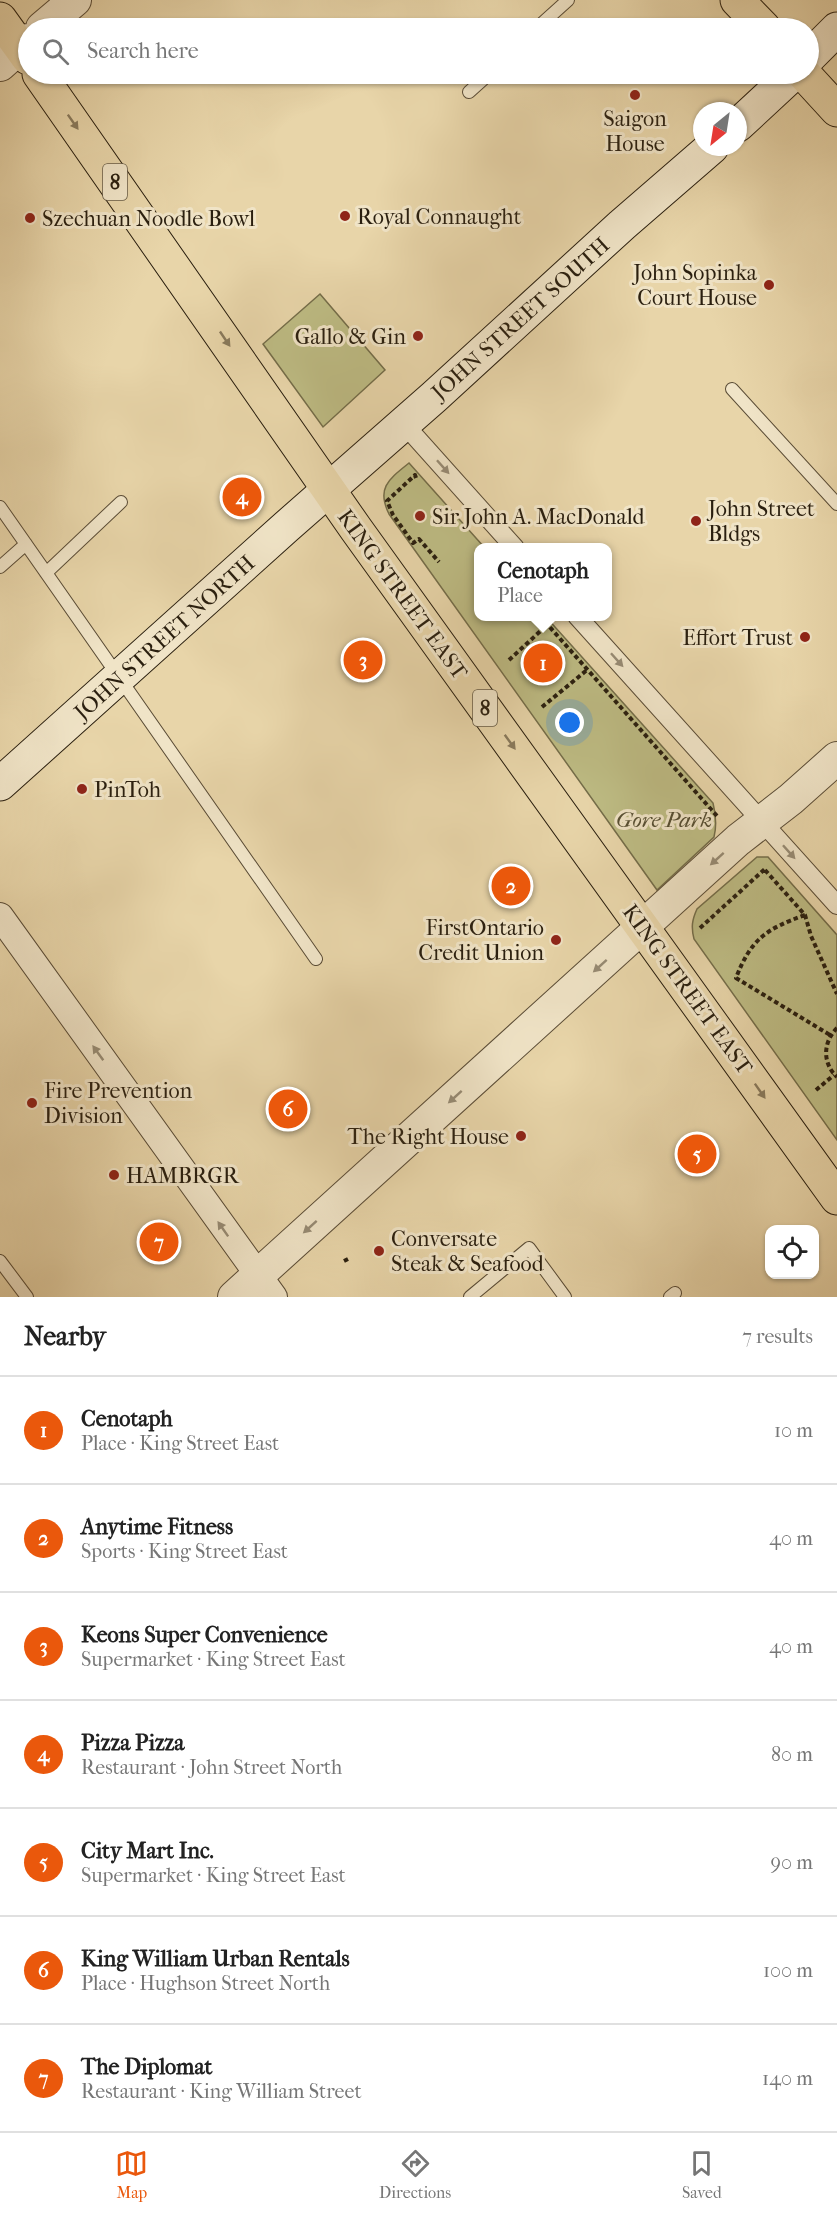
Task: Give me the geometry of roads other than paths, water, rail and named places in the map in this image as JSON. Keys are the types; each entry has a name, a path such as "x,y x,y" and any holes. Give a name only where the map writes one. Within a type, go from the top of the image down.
{"main road":[{"path":"738,0 755,18"},
{"path":"0,19 18,41"},
{"path":"819,47 837,29"},
{"name":"KING STREET EAST","path":"46,84 328,490 837,1198"},
{"path":"747,117 782,84"},
{"path":"813,84 837,110"},
{"name":"JOHN STREET SOUTH","path":"328,490 702,156"},
{"name":"JOHN STREET NORTH","path":"0,784 328,490"}],"street":[{"path":"56,18 75,0"},
{"path":"404,424 511,543"},
{"path":"582,621 837,905"},
{"path":"234,1297 266,1287 643,926 738,840 763,822 837,758"},
{"path":"0,916 266,1287"}],"lane":[{"path":"548,18 568,0"},
{"path":"469,92 478,84"},
{"path":"732,389 837,504"},
{"path":"46,573 121,502"},
{"path":"0,507 316,958"},
{"path":"0,567 26,544"},
{"path":"470,1297 529,1248 565,1297"},
{"path":"0,1261 27,1297"}],"place":[{"name":"Saigon House","path":"635,95"},
{"name":"Royal Connaught","path":"345,216"},
{"name":"Szechuan Noodle Bowl","path":"30,218"},
{"name":"John Sopinka Court House","path":"769,285"},
{"name":"Gallo & Gin","path":"418,336"},
{"name":"Pizza Pizza","path":"242,497"},
{"name":"Sir John A. MacDonald","path":"420,516"},
{"name":"John Street Bldgs","path":"696,521"},
{"name":"Effort Trust","path":"805,637"},
{"name":"Keons Super Convenience","path":"363,660"},
{"name":"Cenotaph","path":"543,663"},
{"name":"PinToh","path":"82,789"},
{"name":"Anytime Fitness","path":"511,886"},
{"name":"FirstOntario Credit Union","path":"556,940"},
{"name":"Fire Prevention Division","path":"32,1103"},
{"name":"King William Urban Rentals","path":"288,1109"},
{"name":"The Right House","path":"521,1136"},
{"name":"City Mart Inc.","path":"697,1154"},
{"name":"HAMBRGR","path":"114,1175"},
{"name":"The Diplomat","path":"159,1242"},
{"name":"Conversate Steak & Seafood","path":"379,1251"}],"park label":[{"name":"Gore Park","path":"664,819"}]}
